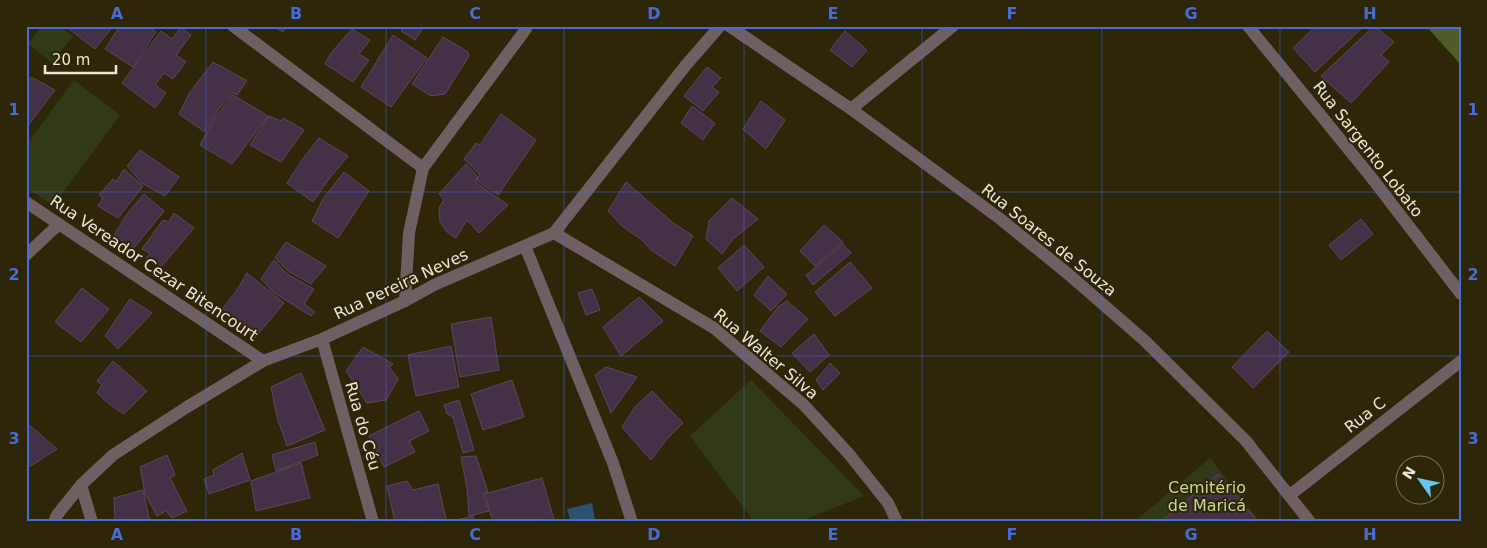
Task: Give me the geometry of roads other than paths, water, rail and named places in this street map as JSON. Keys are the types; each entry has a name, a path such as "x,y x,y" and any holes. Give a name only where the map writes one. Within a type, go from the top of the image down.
{"street":[{"path":"233,26 423,168"},
{"name":"Rua Pereira Neves","path":"54,522 57,515 81,485 113,455 263,360 322,339 405,301 434,285 554,233 691,58 720,26"},
{"name":"Rua Soares de Souza","path":"729,26 851,109 999,218 1068,273 1144,340 1239,435 1290,495 1310,522"},
{"path":"851,109 953,26"},
{"name":"Rua Sargento Lobato","path":"1248,26 1371,177 1461,294"},
{"path":"405,301 408,233 423,168 526,29"},
{"name":"Rua Vereador Cezar Bitencourt","path":"26,202 263,360"},
{"path":"26,254 59,224"},
{"name":"Rua Walter Silva","path":"554,233 714,328 804,405 849,454 888,503 897,522"},
{"path":"525,246 613,463 632,522"},
{"name":"Rua do Céu","path":"322,339 373,522"},
{"name":"Rua C","path":"1290,495 1461,361"},
{"path":"81,485 92,522"}],"water":[{"path":"592,503 595,520 571,522 567,509"}],"park label":[{"name":"Cemitério de Maricá","path":"1207,496"}]}
